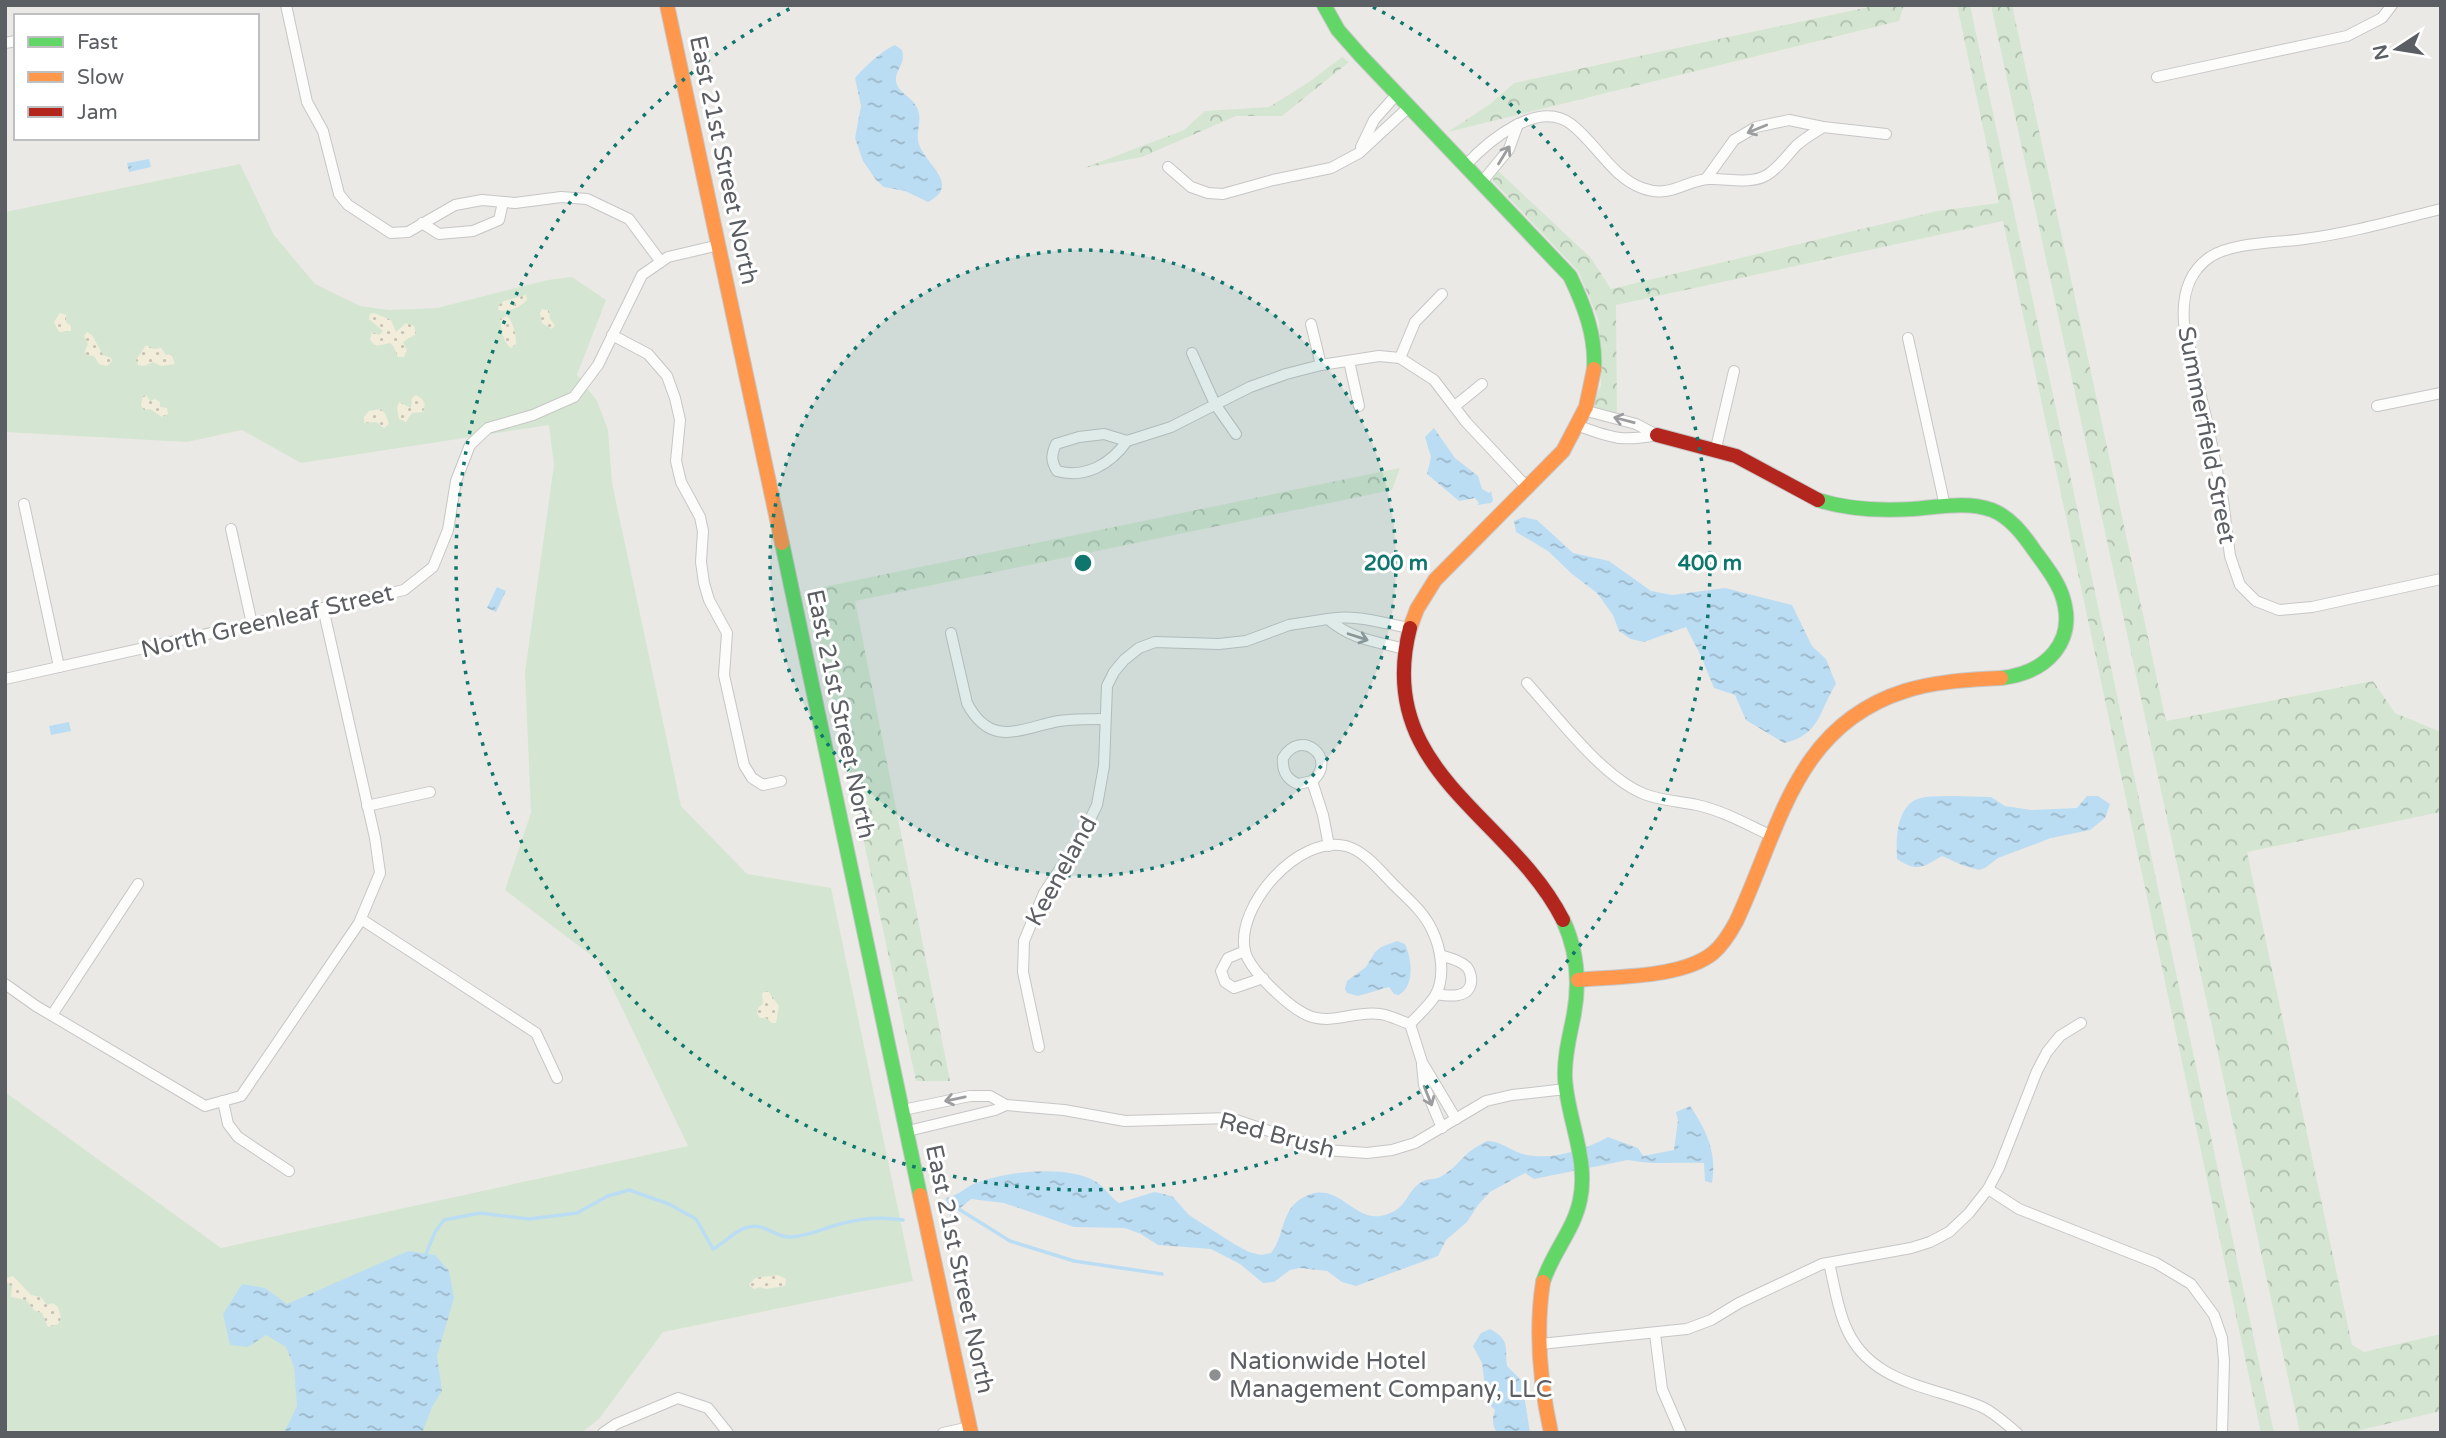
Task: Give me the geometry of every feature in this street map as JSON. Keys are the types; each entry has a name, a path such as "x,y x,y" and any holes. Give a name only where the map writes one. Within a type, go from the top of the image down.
{"street":[{"path":"286,5 307,103 323,131 339,194 348,205 391,233 408,232 455,205 482,200 503,202 561,197 587,199 629,219 661,262"},
{"name":"East 21st Street North","path":"667,5 971,1430"},
{"path":"1324,5 1338,30 1570,276 1584,302 1593,338 1593,387 1587,411 1579,426 1563,451 1435,580 1419,603 1409,628 1405,649 1406,701 1412,727 1425,753 1440,776 1548,892 1571,935 1577,961 1578,980 1567,1045 1566,1089 1583,1179 1575,1217 1548,1266 1543,1289 1540,1344 1544,1399 1551,1433"},
{"path":"2157,77 2347,36 2382,18 2392,5"},
{"path":"1359,153 1374,120 1397,94"},
{"path":"1168,167 1191,187 1208,193 1223,194 1273,180 1331,169 1359,153 1410,106"},
{"path":"1466,165 1503,132 1518,124 1551,117 1570,123 1628,180 1659,192 1679,189 1706,179 1750,180 1765,176 1781,164 1797,145 1823,127"},
{"path":"1706,179 1734,141 1756,127 1789,120 1886,134"},
{"path":"1482,182 1509,149 1518,124"},
{"path":"422,223 439,234 473,231 499,220 503,202"},
{"name":"Summerfield Street","path":"2441,209 2306,239 2243,246 2212,256 2200,265 2185,288 2182,303 2184,323 2211,438 2230,556 2240,585 2256,601 2279,610 2312,607 2441,579"},
{"name":"North Greenleaf Street","path":"5,680 404,590 433,568 448,530 456,481 470,445 488,428 533,415 574,397 598,365 642,275 668,257 719,245"},
{"path":"1400,358 1415,322 1442,294"},
{"path":"1311,324 1321,365"},
{"path":"612,334 649,354 667,376 680,420 676,461 681,482 700,517 703,531 701,562 704,583 709,600 727,633 724,674 744,765 752,778 764,785 781,781"},
{"path":"1908,338 1945,506"},
{"path":"1192,353 1215,404 1236,434"},
{"path":"1127,441 1115,457 1102,466 1066,474 1056,471 1053,465 1051,454 1056,444 1079,437 1104,434 1127,441 1171,427 1262,383 1321,365 1379,356 1400,358 1434,380 1466,422 1527,487"},
{"path":"1349,361 1359,406"},
{"path":"1716,448 1734,371"},
{"path":"1455,406 1482,384"},
{"path":"2377,407 2441,393"},
{"path":"1578,980 1645,973 1705,959 1721,946 1734,926 1792,788 1815,750 1831,731 1868,704 1905,691 2018,676 2034,671 2046,662 2062,639 2066,612 2062,594 2053,575 2020,531 1991,510 1945,506 1876,511 1846,509 1816,500 1758,464 1716,448 1657,435 1636,424 1587,411"},
{"path":"1579,426 1616,439 1634,440 1657,435"},
{"path":"24,505 59,667"},
{"path":"231,529 252,624"},
{"path":"5,984 205,1106 241,1096 361,919 380,873 323,608"},
{"name":"Keeneland","path":"1039,1048 1023,972 1024,941 1044,893 1083,834 1097,805 1104,766 1107,686 1124,660 1139,648 1155,642 1219,644 1246,641 1289,625 1344,617 1364,618 1409,628"},
{"path":"1328,619 1342,631 1358,638 1405,649"},
{"path":"951,632 967,703 972,713 988,729 1001,733 1016,733 1058,721 1104,719"},
{"path":"1527,683 1599,762 1619,780 1643,794 1665,801 1697,805 1721,812 1772,836"},
{"path":"1312,782 1329,846"},
{"path":"367,806 430,792"},
{"path":"1329,846 1348,846 1383,873 1431,926 1439,945 1440,976 1436,994 1410,1024 1379,1014 1333,1019 1307,1015 1278,995 1263,978 1245,951 1245,926 1252,906 1263,891 1298,856 1329,846"},
{"path":"52,1015 138,884"},
{"path":"361,919 536,1033 556,1078"},
{"path":"1245,951 1228,958 1221,971 1225,982 1234,988 1263,978"},
{"path":"1436,994 1448,996 1464,993 1472,979 1468,968 1458,960 1440,955"},
{"path":"1540,1344 1687,1329 1711,1320 1795,1275 1829,1263 1930,1242 1949,1232 1969,1213 1999,1168 2047,1052 2060,1036 2081,1023"},
{"path":"1410,1024 1422,1062 1424,1085 1442,1128"},
{"path":"1422,1062 1456,1119"},
{"name":"Red Brush","path":"903,1110 970,1096 990,1096 1006,1105 1064,1110 1125,1121 1230,1118 1326,1150 1346,1153 1392,1150 1415,1143 1486,1101 1566,1089"},
{"path":"223,1101 228,1124 238,1137 289,1171"},
{"name":"Red Brush","path":"908,1131 1006,1105"},
{"path":"1987,1189 2019,1209 2156,1263 2191,1284 2214,1315 2221,1338 2224,1361 2221,1433"},
{"path":"1829,1263 1845,1326 1853,1341 1869,1360 1883,1371 1913,1386 1984,1408 2017,1433"},
{"path":"1655,1334 1662,1389 1681,1433"},
{"path":"603,1433 616,1424 678,1398 708,1408 728,1433"},
{"path":"943,1433 971,1430"}],"green space":[{"path":"1878,5 1904,5 1899,21 1448,132 1490,104 1514,83"},
{"path":"1957,5 1970,5 2274,1433 2261,1433 2003,221 1616,305 1617,419 1587,411 1601,386 1599,321 1578,271 1493,181 1495,168 1591,258 1611,289 1937,211 1999,203"},
{"path":"1991,5 2012,5 2166,721 2373,681 2395,713 2441,732 2441,812 2247,852 2352,1345 2364,1352 2441,1334 2441,1411 2348,1433 2300,1433"},
{"path":"1342,57 1349,62 1282,116 1236,116 1142,157 1084,168 1184,130 1205,111 1269,107"},
{"path":"240,164 274,235 315,284 360,306 389,310 437,308 548,280 572,277 606,300 577,375 597,401 608,430 612,483 681,806 747,874 831,888 913,1281 663,1332 599,1419 581,1433 5,1433 5,1092 221,1248 688,1146 600,962 505,890 531,813 525,672 554,465 549,425 301,463 242,430 187,442 5,432 5,212"},
{"path":"1400,468 1392,490 855,601 950,1081 916,1081 809,590"}],"sand":[{"path":"526,295 527,300 517,307 506,311 498,310 504,301"},
{"path":"542,309 549,311 550,319 555,325 552,329 542,323"},
{"path":"60,313 66,315 71,331 59,332 54,322"},
{"path":"370,314 391,320 396,332 406,323 414,326 416,334 403,342 407,350 404,357 398,357 390,343 376,346 370,340 372,332 379,335 383,331 369,319"},
{"path":"507,316 516,337 516,344 511,348 504,339 500,319"},
{"path":"87,332 92,335 103,355 111,358 112,361 107,366 99,364 94,356 86,355 88,344 84,336"},
{"path":"146,345 154,349 161,348 166,355 171,354 175,364 161,366 153,362 144,366 138,365 136,360"},
{"path":"146,395 150,401 155,399 160,402 160,407 167,408 168,414 162,417 150,409 144,410 141,405 143,396"},
{"path":"416,395 425,404 423,412 412,413 406,422 399,419 399,402 411,408 412,398"},
{"path":"380,409 385,413 389,424 384,428 376,422 364,423 364,417 369,411"},
{"path":"768,991 779,1006 776,1023 760,1018 757,1013 763,1004 762,993"},
{"path":"778,1275 786,1279 785,1286 754,1289 749,1285 755,1278"},
{"path":"13,1276 31,1295 41,1297 47,1305 53,1303 58,1307 61,1318 58,1324 48,1327 42,1313 35,1311 26,1300 11,1297 12,1287 7,1278"}],"water":[{"path":"895,45 902,50 903,55 896,77 897,85 918,111 919,144 942,181 942,189 938,195 928,202 905,191 884,187 876,180 863,161 855,138 861,106 855,78 874,59"},
{"path":"149,159 151,167 129,172 127,163"},
{"path":"1434,428 1455,458 1478,476 1482,489 1489,493 1491,491 1491,503 1477,505 1479,503 1475,498 1459,501 1427,474 1431,457 1425,437"},
{"path":"1523,517 1537,520 1573,553 1609,561 1651,591 1672,595 1725,588 1792,605 1812,646 1826,659 1836,684 1812,728 1796,739 1784,743 1746,720 1735,695 1714,688 1686,627 1644,642 1631,639 1619,631 1613,615 1597,593 1548,551 1516,532 1514,521"},
{"path":"497,587 506,591 496,612 487,608"},
{"path":"69,722 71,731 51,735 49,726"},
{"path":"2087,796 2098,796 2110,804 2105,818 2090,830 2051,838 1998,858 1979,870 1942,856 1919,867 1910,866 1897,859 1900,821 1908,805 1925,797 1991,797 2005,806 2031,810 2077,808"},
{"path":"1397,941 1405,944 1410,964 1410,979 1404,991 1399,995 1394,994 1389,987 1358,996 1347,993 1347,981 1366,967 1381,947"},
{"path":"1690,1106 1701,1124 1712,1152 1712,1183 1705,1181 1704,1163 1628,1160 1534,1179 1525,1173 1490,1192 1467,1222 1446,1240 1438,1256 1356,1286 1342,1282 1327,1271 1300,1268 1290,1270 1274,1282 1263,1283 1240,1264 1211,1249 1158,1245 1125,1228 1074,1227 1004,1203 971,1199 950,1217 946,1198 974,1184 1006,1175 1038,1171 1069,1173 1095,1181 1119,1203 1154,1192 1173,1197 1189,1215 1234,1244 1261,1255 1271,1253 1288,1212 1301,1199 1311,1194 1330,1194 1371,1216 1389,1214 1401,1206 1420,1183 1444,1175 1469,1152 1487,1141 1499,1143 1517,1152 1540,1156 1576,1151 1608,1137 1638,1148 1643,1156 1674,1150 1678,1120 1676,1112"},
{"path":"408,1251 435,1255 449,1271 454,1298 437,1356 442,1391 432,1407 422,1433 284,1433 297,1406 294,1367 286,1347 266,1335 248,1347 230,1345 223,1314 242,1284 265,1288 287,1304"},
{"path":"1490,1329 1504,1340 1507,1366 1522,1381 1530,1433 1497,1433 1494,1427 1495,1410 1487,1402 1482,1363 1473,1346 1481,1333"}],"waterway":[{"path":"426,1254 435,1232 444,1220 480,1213 529,1219 577,1213 608,1196 629,1190 669,1204 696,1219 713,1249 738,1231 752,1226 791,1237 858,1220 903,1220"},
{"path":"957,1208 1010,1241 1074,1261 1162,1274"}],"traffic: fast":[{"path":"1324,5 1338,30 1360,55 1570,276 1588,321 1593,344 1594,369"},
{"path":"1818,500 1877,510 1953,505 1983,507 1999,513 2016,527 2053,577 2062,595 2066,627 2062,641 2044,662 2032,670 2001,678"},
{"path":"782,543 920,1195"},
{"path":"1543,1282 1573,1221 1582,1185 1580,1154 1565,1078 1577,978 1574,954 1563,920"}],"traffic: slow":[{"path":"667,5 782,543"},
{"path":"1410,628 1417,609 1435,580 1563,451 1586,407 1594,369"},
{"path":"1578,980 1667,971 1700,961 1713,953 1736,922 1795,785 1814,755 1838,729 1868,707 1905,691 1941,683 2001,678"},
{"path":"920,1195 971,1433"},
{"path":"1543,1282 1539,1320 1540,1358 1551,1433"}],"traffic: jam":[{"path":"1657,435 1736,456 1818,500"},
{"path":"1410,628 1404,677 1411,719 1428,756 1453,788 1540,883 1563,920"}],"place":[{"name":"Nationwide Hotel Management Company, LLC","path":"1215,1375"}]}
